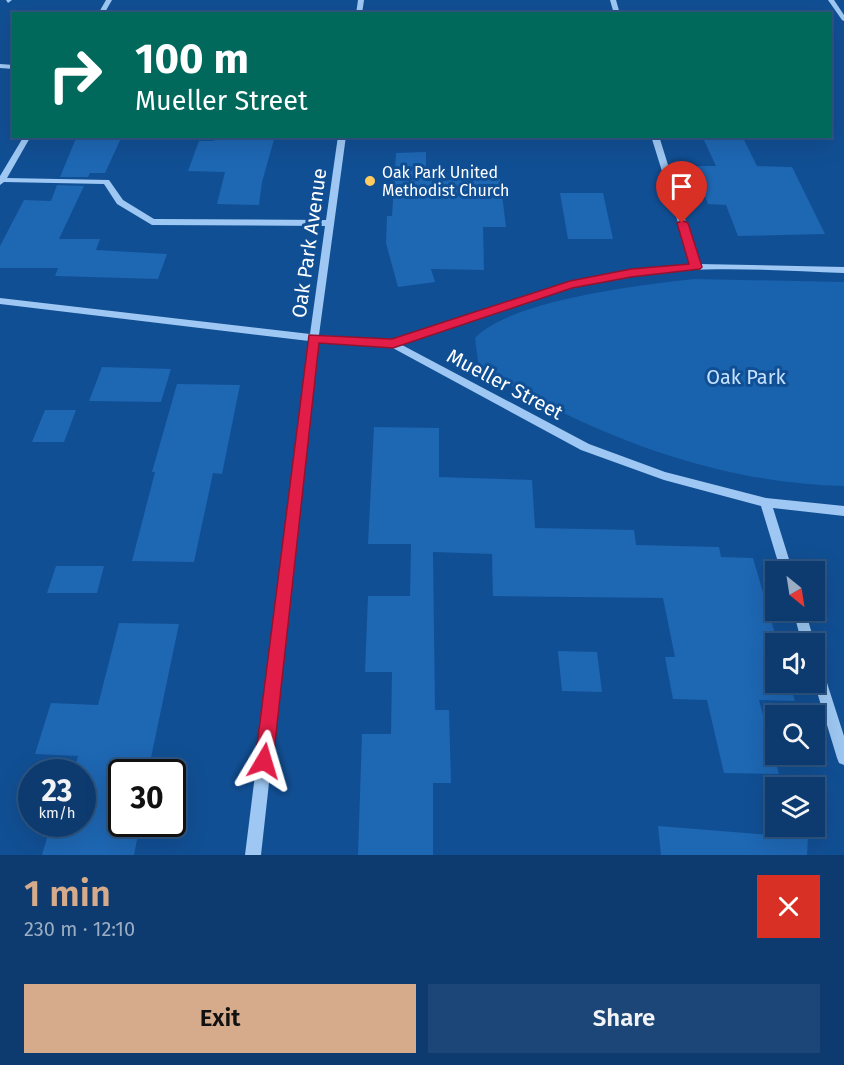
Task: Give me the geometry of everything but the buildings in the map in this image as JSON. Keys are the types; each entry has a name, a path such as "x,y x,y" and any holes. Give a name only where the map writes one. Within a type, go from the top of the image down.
{"street":[{"path":"831,0 844,19"},
{"path":"27,138 1,182 106,182 120,202 152,222 330,223"},
{"name":"Oak Park Avenue","path":"253,855 314,338 342,138"},
{"path":"656,138 696,267"},
{"path":"0,168 9,168"},
{"path":"393,344 570,285 631,273 696,267 844,270"},
{"name":"Mueller Street","path":"0,301 314,338 393,344 585,447 664,476 766,503 844,511"},
{"path":"766,503 784,561"},
{"path":"824,693 844,758"}],"green space":[{"name":"Oak Park","path":"694,279 844,282 844,486 805,484 729,472 654,451 583,422 520,391 502,381 478,362 475,338 492,325 517,314 578,296"}],"place":[{"name":"Oak Park United Methodist Church","path":"370,181"}],"route":[{"path":"264,761 314,338 393,344 570,285 631,273 696,267 682,223"}]}
